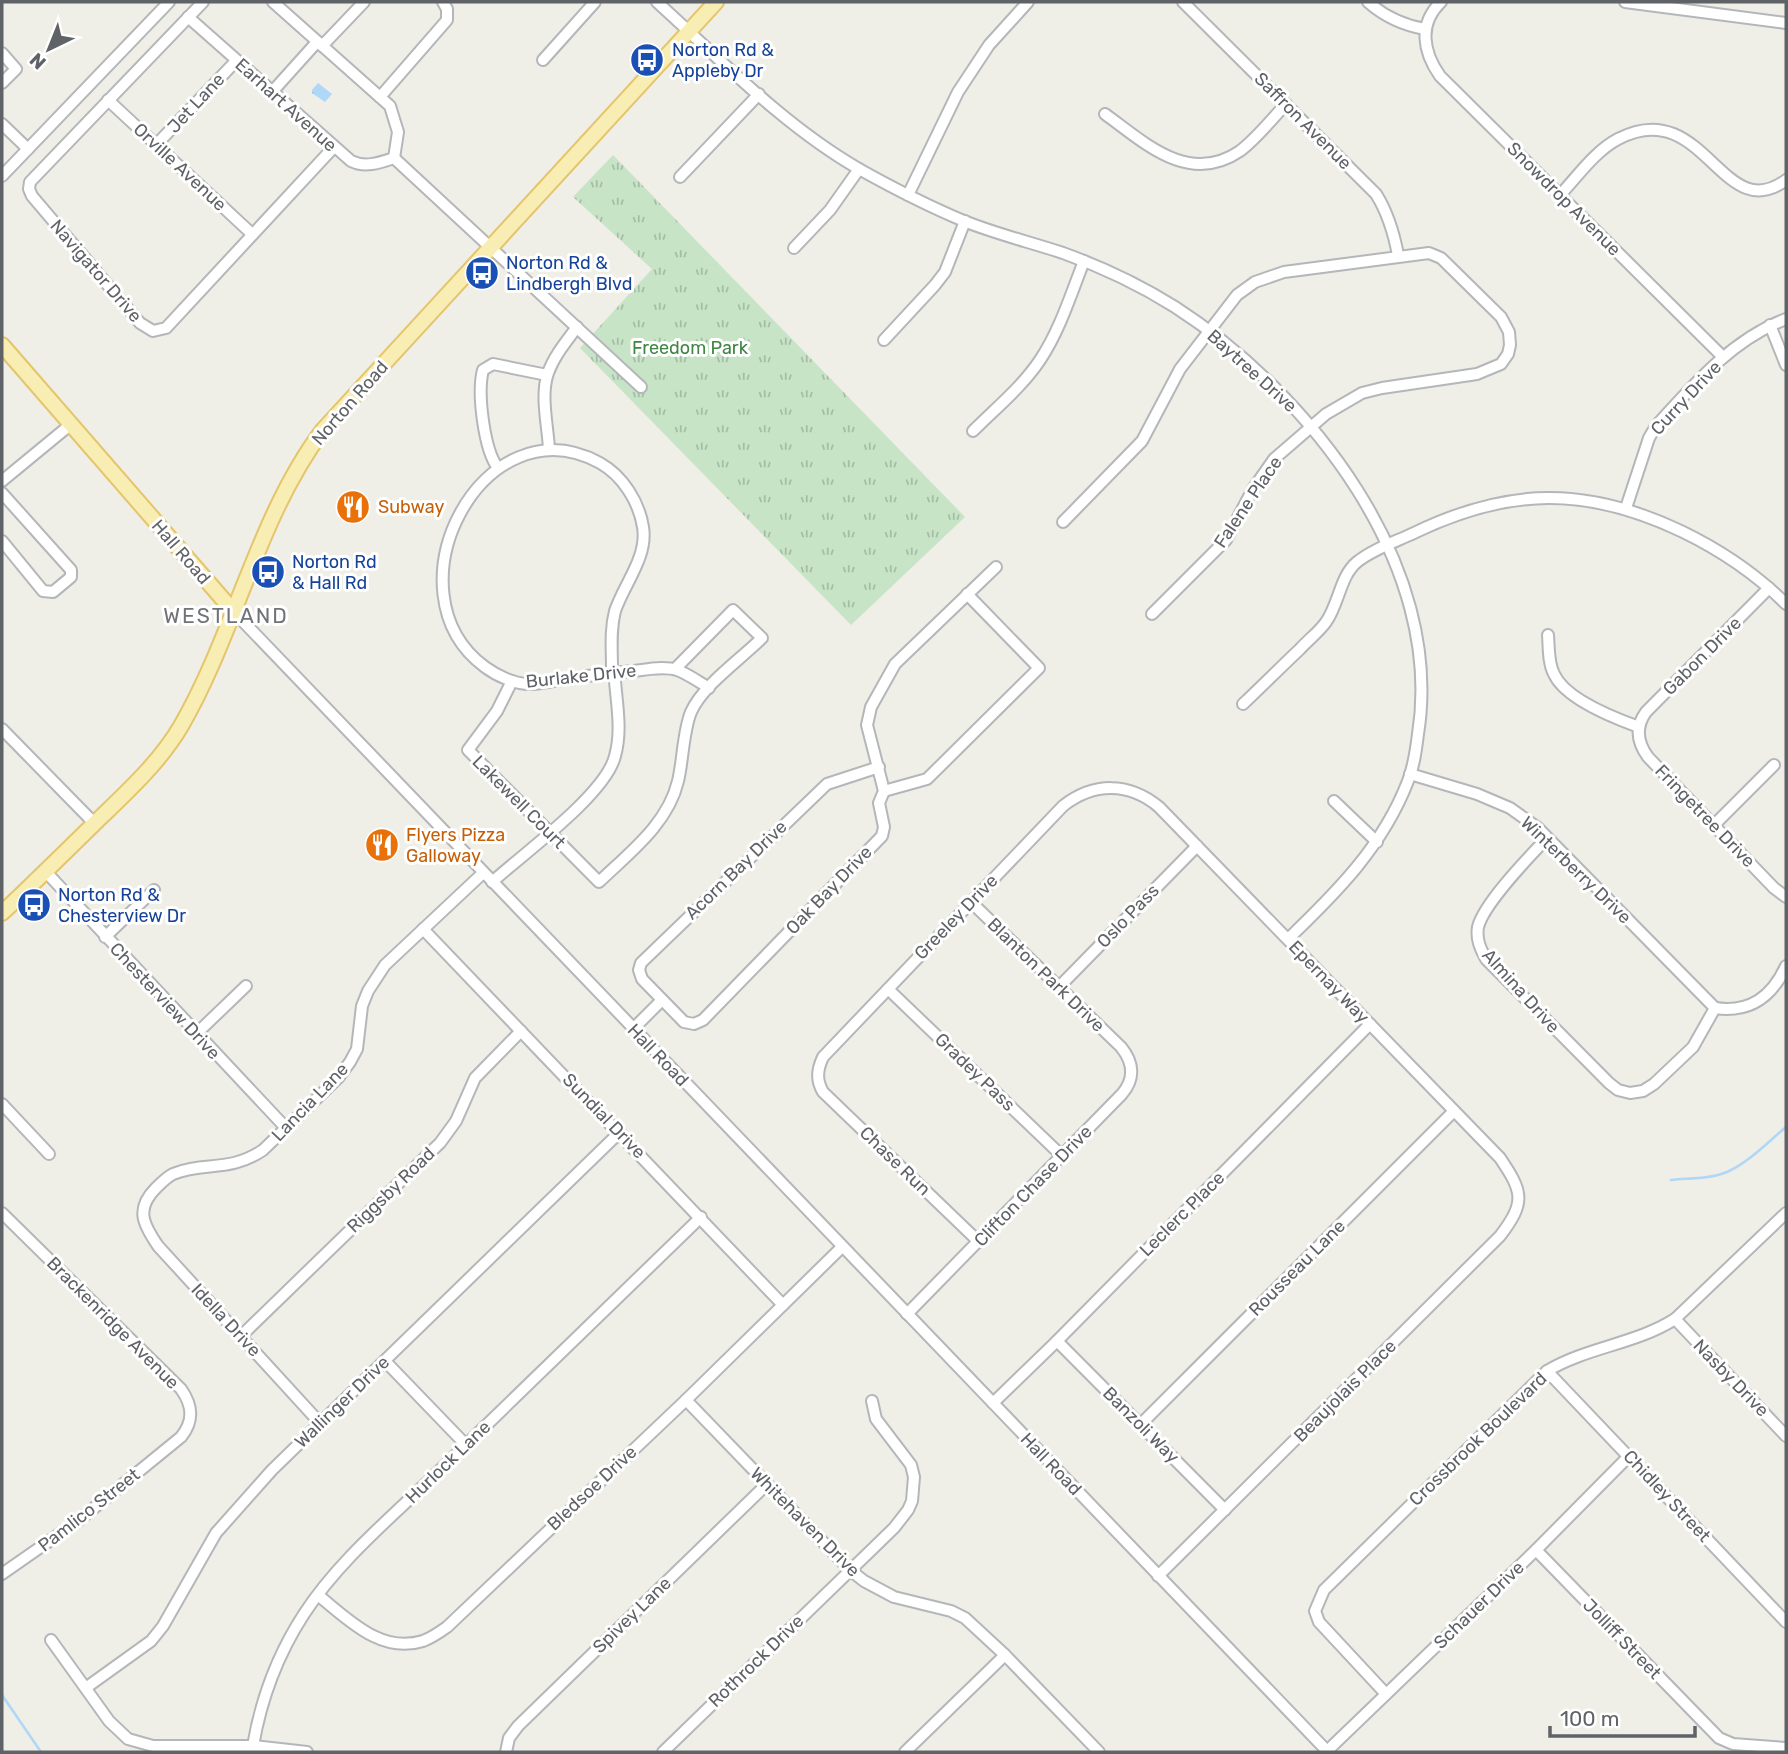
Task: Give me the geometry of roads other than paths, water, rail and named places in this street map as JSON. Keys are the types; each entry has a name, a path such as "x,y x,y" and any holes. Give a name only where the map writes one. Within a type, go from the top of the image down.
{"main road":[{"name":"Norton Road","path":"2,914 95,824 155,761 180,728 234,612 282,499 316,440 716,2"},
{"name":"Hall Road","path":"2,345 234,612"}],"street":[{"path":"2,176 169,2"},
{"name":"Navigator Drive","path":"203,2 34,175 29,189 32,196 146,328 160,331 166,328 333,148"},
{"path":"273,2 390,106 398,132 394,158 641,387"},
{"path":"272,92 364,2"},
{"path":"380,97 447,20 447,9 443,2"},
{"path":"542,60 595,2"},
{"name":"Baytree Drive","path":"657,2 805,132 859,169 965,221 1084,261 1121,277 1208,330 1281,392 1310,426 1367,508 1398,571 1411,609 1420,653 1422,713 1410,774 1397,806 1377,842 1341,888 1288,939"},
{"path":"908,195 958,92 989,45 1028,2"},
{"name":"Saffron Avenue","path":"1183,2 1376,194 1387,216 1398,256"},
{"path":"1367,2 1401,24 1425,29 1431,14 1441,2"},
{"path":"1625,2 1786,23"},
{"name":"Earhart Avenue","path":"188,17 333,148 357,164 373,165 394,158"},
{"name":"Snowdrop Avenue","path":"1425,29 1427,54 1440,75 1723,357"},
{"path":"2,53 16,69 2,83"},
{"name":"Jet Lane","path":"156,145 236,61"},
{"path":"680,177 760,94"},
{"name":"Orville Avenue","path":"108,100 252,234"},
{"path":"1105,114 1169,158 1193,165 1216,162 1238,152 1286,104"},
{"path":"2,124 28,149"},
{"path":"1560,195 1616,140 1648,130 1678,135 1693,144 1728,178 1748,190 1771,189 1786,180"},
{"path":"794,248 830,210 859,169"},
{"path":"884,340 945,272 965,221"},
{"name":"Falene Place","path":"1152,614 1226,540 1262,475 1290,443 1310,426 1342,403 1362,393 1477,374 1496,368 1508,354 1509,332 1500,317 1441,258 1429,253 1398,256"},
{"path":"1063,523 1142,441 1180,369 1237,295 1268,276 1398,256"},
{"path":"973,431 1022,383 1039,361 1054,337 1084,261"},
{"name":"Curry Drive","path":"1626,508 1649,438 1656,426 1723,357 1747,338 1786,319"},
{"path":"1770,326 1786,365"},
{"path":"492,882 593,793 615,759 620,734 611,630 621,596 644,540 641,516 636,503 618,476 586,456 571,451 549,449 547,375 559,351 577,327"},
{"path":"498,468 492,460 483,430 483,370 493,363 547,375"},
{"path":"2,481 70,425"},
{"name":"Burlake Drive","path":"549,449 516,459 498,468 462,508 443,561 447,613 454,632 468,651 489,670 512,681 529,684 649,669 675,669"},
{"path":"2,493 71,570 71,577 53,592 43,591 2,541"},
{"path":"1243,704 1327,620 1351,568 1367,555 1449,516 1494,503 1533,498 1570,498 1626,508 1652,517 1736,561 1786,604"},
{"name":"Oak Bay Drive","path":"662,1000 684,1022 694,1024 703,1020 882,836 884,827 879,803 884,791 867,725 871,707 895,664 996,566"},
{"name":"Gabon Drive","path":"1639,727 1646,712 1769,588"},
{"path":"884,791 927,779 1039,668 967,594"},
{"path":"733,610 762,638 709,688 675,669 733,610"},
{"name":"Hall Road","path":"234,612 1327,1751"},
{"path":"1548,635 1553,673 1559,682 1602,713 1639,727"},
{"name":"Lakewell Court","path":"512,681 497,711 468,750 599,882 659,824 677,784 690,713 709,688"},
{"name":"Fringetree Drive","path":"1639,727 1642,748 1648,757 1786,897"},
{"path":"2,729 95,824"},
{"path":"1714,825 1774,765"},
{"name":"Acorn Bay Drive","path":"662,1000 640,975 641,963 648,954 827,784 879,767"},
{"name":"Winterberry Drive","path":"1410,774 1477,794 1510,808 1548,838 1715,1008"},
{"name":"Epernay Way","path":"1118,787 1147,797 1288,939 1500,1158 1516,1184 1520,1198"},
{"name":"Greeley Drive","path":"818,1077 818,1066 822,1057 1072,799 1097,789 1118,787"},
{"path":"1334,801 1377,842"},
{"name":"Almina Drive","path":"1548,838 1510,878 1483,916 1478,926 1478,943 1486,959 1609,1083 1618,1090 1630,1093 1643,1091 1654,1084 1693,1047 1715,1008"},
{"name":"Oslo Pass","path":"1059,987 1197,846"},
{"name":"Chesterview Drive","path":"46,872 286,1128"},
{"name":"Lancia Lane","path":"142,1211 149,1195 161,1182 174,1174 223,1167 251,1158 338,1078 357,1049 362,1006 368,990 385,965 483,873"},
{"path":"105,936 153,890"},
{"name":"Blanton Park Drive","path":"971,902 1121,1047"},
{"name":"Sundial Drive","path":"423,929 783,1305"},
{"path":"1715,1008 1750,1007 1760,1001 1780,980 1786,966"},
{"path":"196,1034 246,986"},
{"name":"Gradey Pass","path":"888,989 1062,1156"},
{"path":"633,1029 662,1000"},
{"name":"Leclerc Place","path":"992,1403 1057,1341 1370,1024"},
{"name":"Riggsby Road","path":"241,1336 440,1143 456,1121 475,1078 521,1031"},
{"name":"Clifton Chase Drive","path":"907,1314 1129,1084 1132,1072 1130,1062 1121,1047"},
{"name":"Chase Run","path":"818,1077 823,1092 979,1242"},
{"path":"2,1104 49,1154"},
{"name":"Rousseau Lane","path":"1140,1424 1454,1111"},
{"name":"Wallinger Drive","path":"87,1688 151,1641 163,1626 216,1533 271,1470 620,1132"},
{"name":"Beaujolais Place","path":"1158,1576 1500,1236 1520,1198"},
{"name":"Idella Drive","path":"142,1211 147,1230 158,1246 320,1423"},
{"name":"Crossbrook Boulevard","path":"1386,1694 1319,1622 1315,1611 1324,1590 1547,1371 1566,1359 1659,1329 1675,1319 1786,1213"},
{"name":"Brackenridge Avenue","path":"3,1217 185,1395 190,1407 190,1423 174,1443"},
{"name":"Hurlock Lane","path":"253,1746 260,1710 284,1648 318,1596 355,1553 701,1217"},
{"name":"Bledsoe Drive","path":"318,1596 377,1639 398,1644 424,1640 447,1627 686,1400 842,1247"},
{"name":"Nasby Drive","path":"1675,1319 1786,1436"},
{"name":"Banzoli Way","path":"1057,1341 1226,1510"},
{"path":"385,1360 466,1445"},
{"name":"Chidley Street","path":"1547,1371 1786,1622"},
{"name":"Whitehaven Drive","path":"686,1400 850,1570 894,1597 951,1611 965,1618 1095,1751"},
{"name":"Rothrock Drive","path":"663,1752 900,1521 912,1501 914,1488 911,1465 876,1419 872,1401"},
{"name":"Pamlico Street","path":"2,1574 78,1521 174,1443"},
{"name":"Schauer Drive","path":"1327,1751 1536,1550 1629,1456"},
{"name":"Spivey Lane","path":"506,1752 509,1738 518,1726 767,1484"},
{"name":"Jolliff Street","path":"1536,1550 1719,1738 1733,1744 1786,1748"},
{"path":"51,1640 117,1731 139,1744 253,1746 307,1752"},
{"path":"905,1752 1005,1656"}],"water":[{"path":"318,83 332,94 325,102 312,93"}],"waterway":[{"path":"1671,1180 1707,1177 1727,1172 1751,1157 1786,1127"},
{"path":"2,1695 41,1752"}],"place":[{"name":"Norton Rd & Appleby Dr","path":"647,60"},
{"name":"Norton Rd & Lindbergh Blvd","path":"482,273"},
{"name":"Subway","path":"353,507"},
{"name":"Norton Rd & Hall Rd","path":"268,572"},
{"name":"Flyers Pizza Galloway","path":"382,845"},
{"name":"Norton Rd & Chesterview Dr","path":"34,905"}],"district":[{"name":"WESTLAND","path":"226,616"}],"park label":[{"name":"Freedom Park","path":"690,348"}]}
